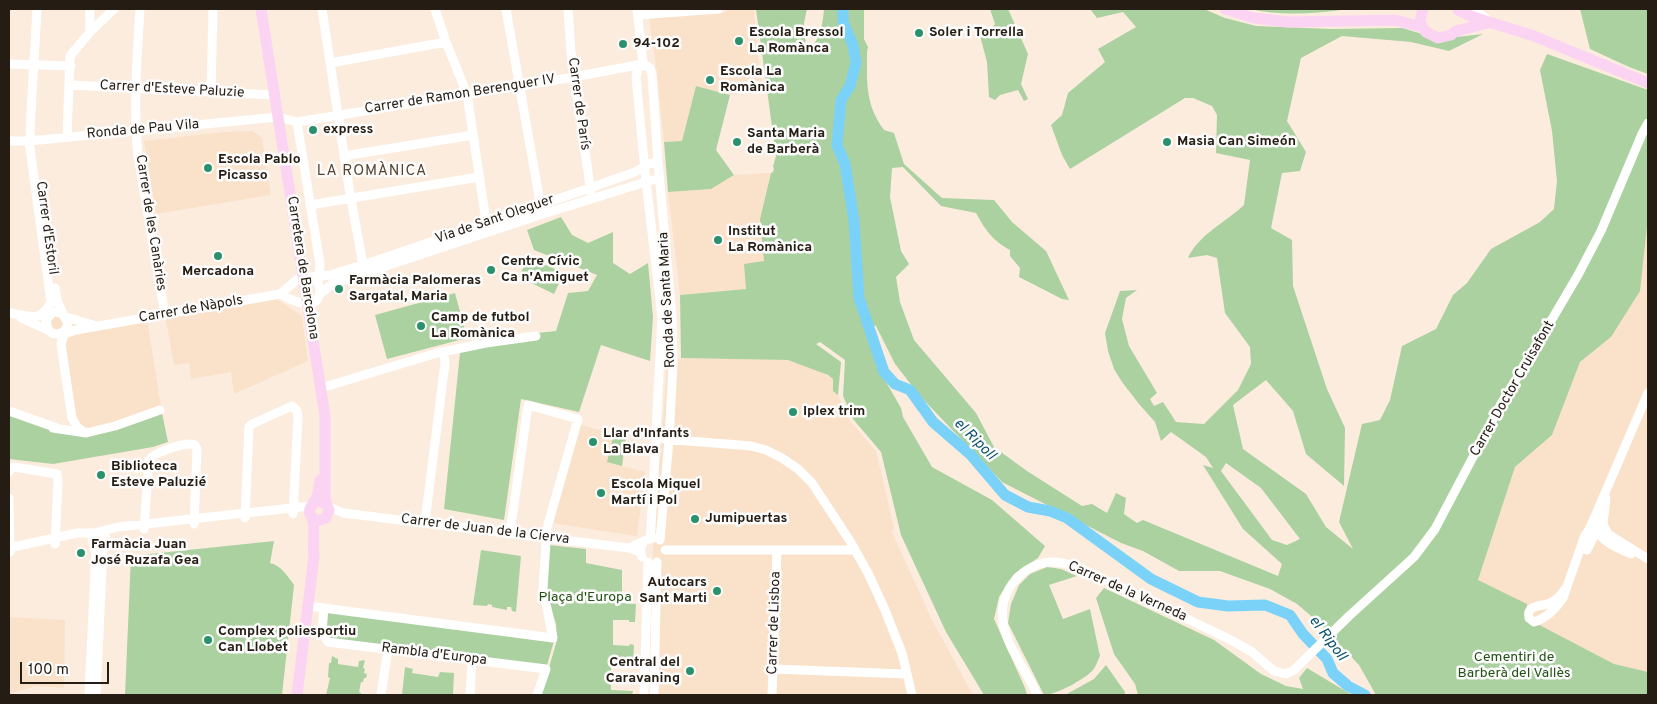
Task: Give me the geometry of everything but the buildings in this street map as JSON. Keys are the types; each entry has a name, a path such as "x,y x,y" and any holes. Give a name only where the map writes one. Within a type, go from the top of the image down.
{"main road":[{"name":"Carretera de Barcelona","path":"261,9 274,95 309,279 302,303 321,388 325,416 324,468 326,512 321,525 318,548 314,556"},
{"path":"1225,9 1254,18 1287,22 1395,20 1422,27"},
{"path":"1395,20 1422,9"},
{"path":"1422,9 1420,20 1422,27 1426,32 1438,38 1451,35 1456,31 1492,23"},
{"path":"1456,31 1460,17 1458,9"},
{"path":"1458,9 1473,17 1534,36 1648,83"},
{"name":"Carretera de Barcelona","path":"297,695 314,556 312,546 314,524 311,511 324,468"},
{"path":"321,502 326,512 319,521 311,511 321,502"}],"street":[{"path":"31,141 37,9"},
{"path":"90,9 90,32"},
{"path":"67,137 70,56 90,32 114,9"},
{"name":"Carrer de les Canàries","path":"140,9 135,88 135,130 165,315"},
{"path":"211,92 213,9"},
{"path":"312,9 322,9 337,115 364,269"},
{"path":"435,9 467,94 486,228"},
{"path":"506,9 543,214"},
{"name":"Carrer de París","path":"568,9 574,77 593,198"},
{"path":"638,12 718,9"},
{"path":"1473,9 1492,23"},
{"name":"Ronda de Santa Maria","path":"638,12 643,64"},
{"path":"330,63 446,42"},
{"path":"9,64 71,66"},
{"name":"Carrer de Ramon Berenguer IV","path":"278,117 297,122 643,64"},
{"name":"Ronda de Santa Maria","path":"643,64 650,68 652,75 672,317 673,364 669,440 660,540"},
{"name":"Ronda de Santa Maria","path":"643,64 638,69 636,77 662,317 652,529 646,540"},
{"name":"Carrer d'Esteve Paluzie","path":"70,84 274,95"},
{"name":"Ronda de Pau Vila","path":"9,141 31,141 278,117"},
{"path":"280,294 309,279 320,264 297,122"},
{"name":"Carrer Doctor Cruisafont","path":"1338,628 1414,557 1435,529 1502,402 1544,335 1578,275 1601,231 1648,123"},
{"path":"344,156 473,135"},
{"name":"Carrer d'Estoril","path":"31,141 51,302 47,314"},
{"name":"Carrer d'Estoril","path":"31,141 56,292 65,316"},
{"name":"Via de Sant Oleguer","path":"486,228 540,204 635,172 645,166 658,162"},
{"path":"310,206 479,177"},
{"name":"Via de Sant Oleguer","path":"309,279 331,280 486,228 543,214 646,181 660,179"},
{"path":"309,279 320,294"},
{"name":"Via de Sant Oleguer","path":"302,303 314,302 331,280"},
{"path":"280,294 302,303"},
{"name":"Carrer de Nàpols","path":"65,332 280,294"},
{"path":"10,313 31,317 55,312 65,316 68,324 61,344 72,424 69,427 53,428"},
{"path":"10,313 58,334 65,332"},
{"path":"47,314 46,324 48,330"},
{"name":"Carrer de Nàpols","path":"65,316 90,325 101,326"},
{"path":"321,388 444,352 486,343 536,336"},
{"path":"425,522 445,363 444,352"},
{"path":"1583,552 1601,545 1600,534 1594,519 1648,393"},
{"path":"308,606 553,638 543,590 547,528 578,419 528,405 510,533"},
{"path":"245,516 248,432 252,424 292,406 297,411 298,417 293,511"},
{"path":"9,411 53,428 86,433 115,426 160,410"},
{"path":"72,418 78,428 86,433"},
{"path":"656,439 751,446 766,450 798,469 812,484 855,550 885,610 902,653 912,695"},
{"path":"144,527 148,463 152,456 189,443 196,445 197,454 194,522"},
{"path":"10,470 19,468 57,474 55,541"},
{"path":"1565,588 1558,606 1544,618 1534,622 1529,618 1528,612 1533,607 1548,604 1558,598 1583,552 1582,544 1600,534 1610,484"},
{"path":"9,498 9,551 55,541 77,533 99,538 118,527 144,527 293,511 302,514 311,511"},
{"name":"Carrer de Juan de la Cierva","path":"326,512 425,522 629,548 640,552"},
{"path":"1600,534 1648,559"},
{"path":"1600,534 1648,559"},
{"path":"89,695 96,548 99,538"},
{"path":"96,695 103,548 99,538"},
{"path":"646,540 640,552 642,557 653,562"},
{"path":"629,548 646,540 660,540 665,550 664,556 653,562"},
{"path":"665,550 855,550"},
{"name":"Carrer de Lisboa","path":"772,695 777,550"},
{"path":"644,695 653,562"},
{"path":"653,562 654,695"},
{"name":"Carrer de la Verneda","path":"1037,695 1008,637 1003,622 1003,606 1012,584 1022,574 1037,565 1053,562 1066,563 1087,571 1241,645 1280,673 1286,674 1294,670 1338,628"},
{"name":"Rambla d'Europa","path":"324,608 322,632 328,642 546,669 537,695"},
{"path":"381,695 388,649"},
{"path":"470,695 472,659"},
{"path":"773,669 906,674"}],"shaded area":[{"name":"Escola La Romànica","path":"727,9 754,9 759,62 764,90 730,95 696,86 682,141 664,142 649,18 727,12"},
{"name":"Escola Pablo Picasso","path":"252,131 262,138 271,195 156,214 144,141 224,132"},
{"name":"Institut La Romànica","path":"771,173 760,219 764,261 746,289 680,295 668,192 711,189 734,175"},
{"path":"1648,217 1648,672 1614,664 1525,618 1478,580 1515,467 1552,435 1580,362 1611,337"},
{"path":"272,296 302,316 308,361 234,394 231,372 191,379 189,363 174,365 165,315"},
{"path":"51,314 90,325 147,318 162,413 97,433 69,427 72,424 58,334 54,334 47,318"},
{"path":"681,358 788,360 819,371 833,379 833,391 838,395 850,421 876,451 894,528 892,532 932,620 973,695 648,695 653,550 667,366"},
{"name":"Escola Miquel Martí i Pol","path":"579,426 626,437 622,466 645,472 637,536 557,524 552,520"},
{"path":"9,617 65,620 64,688 36,686 9,694"}],"green space":[{"name":"Cementiri de Barberà del Vallès","path":"756,9 807,9 804,23 806,49 811,47 818,38 824,9 864,9 864,39 868,47 867,83 870,102 884,130 894,133 904,164 942,198 994,200 1012,222 1046,251 1069,300 1062,299 1019,277 1020,268 1010,256 1010,250 998,243 990,235 976,213 941,206 903,167 892,168 890,197 901,251 909,264 896,277 900,302 914,340 976,413 994,447 1027,471 1082,506 1092,504 1107,513 1116,493 1126,498 1124,514 1137,523 1143,520 1278,576 1282,564 1243,529 1203,465 1213,468 1206,457 1171,432 1161,441 1155,422 1139,404 1114,369 1105,333 1120,291 1137,290 1126,298 1122,319 1129,346 1157,393 1150,399 1154,406 1163,402 1176,422 1204,424 1238,390 1251,364 1250,347 1225,313 1217,258 1207,255 1188,258 1198,242 1244,205 1250,160 1216,153 1217,115 1212,106 1193,98 1185,98 1070,169 1062,155 1051,125 1062,115 1068,93 1105,62 1098,49 1136,27 1123,12 1097,18 1090,9 1204,9 1225,18 1256,26 1332,29 1402,28 1439,39 1483,34 1449,51 1411,42 1342,36 1301,58 1287,121 1306,152 1300,171 1282,173 1271,228 1292,240 1293,286 1327,389 1345,428 1344,486 1306,454 1293,411 1266,380 1233,405 1243,449 1306,494 1326,527 1353,549 1339,522 1362,424 1380,420 1390,400 1402,346 1436,329 1453,295 1467,283 1491,249 1540,222 1554,209 1557,181 1552,131 1540,70 1547,54 1648,90 1648,217 1640,291 1611,337 1580,362 1552,435 1515,467 1478,580 1527,604 1526,618 1614,664 1648,672 1648,695 1376,695 1359,665 1317,621 1297,604 1270,589 1220,571 1179,571 1143,551 1121,543 1002,482 920,396 895,364 876,326 865,324 882,375 901,408 903,417 932,467 992,500 1045,546 1038,558 1014,574 999,597 994,619 1027,695 984,695 946,632 901,535 881,452 853,419 843,396 845,360 820,342 816,344 841,362 838,395 833,391 833,379 828,375 788,360 681,358 680,295 746,289 744,264 764,261 760,219 776,156","holes":["1226,463 1261,488 1300,539 1287,545 1272,540 1221,471"]},
{"path":"990,9 1008,9 1028,54 1021,84 1028,99 1024,101 1018,90 1000,95 995,100 989,97 987,62 979,32 989,32 995,24"},
{"path":"1251,9 1349,9 1288,14"},
{"path":"1580,9 1648,9 1648,74 1590,49"},
{"path":"696,86 730,95 716,150 734,175 711,189 668,192 664,142 682,141"},
{"path":"561,217 572,235 588,243 613,232 613,263 630,274 648,263 653,317 650,361 601,345 579,412 521,399 504,520 444,509 460,353 480,339 556,331 568,293 588,291 597,275 534,250 527,230"},
{"path":"528,257 564,273 554,294 519,277"},
{"name":"Camp de futbol La Romànica","path":"455,293 467,338 387,359 375,315"},
{"path":"9,411 53,428 97,433 162,413 168,442 153,447 53,464 9,459"},
{"path":"614,433 626,437 622,466 607,462"},
{"name":"Complex poliesportiu Can Llobet","path":"274,541 270,563 281,569 294,585 282,695 125,695 131,556"},
{"name":"Plaça d'Europa","path":"549,545 586,549 586,563 622,570 622,603 636,604 635,622 613,620 613,645 634,645 633,666 611,665 611,690 633,691 632,695 541,695 557,640 556,624 549,601 546,580"},
{"path":"481,550 521,556 516,612 512,611 511,607 507,607 507,610 492,607 492,605 488,604 487,606 473,605"},
{"path":"1047,567 1061,569 1077,576 1049,585 1063,619 1090,609 1100,656 1093,670 1084,678 1063,689 1044,695 1008,623 1011,604 1019,585 1030,574"},
{"path":"1104,588 1214,640 1261,674 1286,686 1303,689 1299,678 1307,668 1352,695 1138,695 1135,684 1114,654 1096,598"},
{"path":"324,608 554,641 546,669 328,642 322,623"},
{"path":"332,656 338,659 338,664 358,667 359,661 365,660 363,668 365,669 364,673 367,674 363,682 361,682 359,692 361,695 326,695 330,678 328,677 329,663 331,663"},
{"path":"1106,665 1125,692 1125,695 1065,695 1094,679"},
{"path":"405,667 413,669 412,673 438,677 440,672 454,673 453,695 402,695"}],"waterway":[{"name":"el Ripoll","path":"843,9 843,22 853,45 856,63 850,86 841,100 837,145 845,164 854,221 859,298 884,372 895,384 910,390 933,422 970,454 1005,495 1028,507 1050,511 1067,518 1151,579 1198,602 1228,606 1265,605 1290,615 1303,634 1327,659 1333,673 1348,686 1365,695"}],"place":[{"name":"Soler i Torrella","path":"919,33"},
{"name":"Escola Bressol La Romànca","path":"739,41"},
{"name":"94-102","path":"623,44"},
{"name":"Escola La Romànica","path":"710,80"},
{"name":"express","path":"313,130"},
{"name":"Santa Maria de Barberà","path":"737,142"},
{"name":"Masia Can Simeón","path":"1167,142"},
{"name":"Escola Pablo Picasso","path":"208,168"},
{"name":"Institut La Romànica","path":"718,240"},
{"name":"Mercadona","path":"218,256"},
{"name":"Centre Cívic Ca n'Amiguet","path":"491,270"},
{"name":"Farmàcia Palomeras Sargatal, Maria","path":"339,289"},
{"name":"Camp de futbol La Romànica","path":"421,326"},
{"name":"Iplex trim","path":"793,412"},
{"name":"Llar d'Infants La Blava","path":"593,442"},
{"name":"Biblioteca Esteve Paluzié","path":"101,475"},
{"name":"Escola Miquel Martí i Pol","path":"601,493"},
{"name":"Jumipuertas","path":"695,519"},
{"name":"Farmàcia Juan José Ruzafa Gea","path":"81,553"},
{"name":"Autocars Sant Marti","path":"717,591"},
{"name":"Complex poliesportiu Can Llobet","path":"208,640"},
{"name":"Central del Caravaning","path":"690,671"}],"district":[{"name":"LA ROMÀNICA","path":"372,172"}]}
